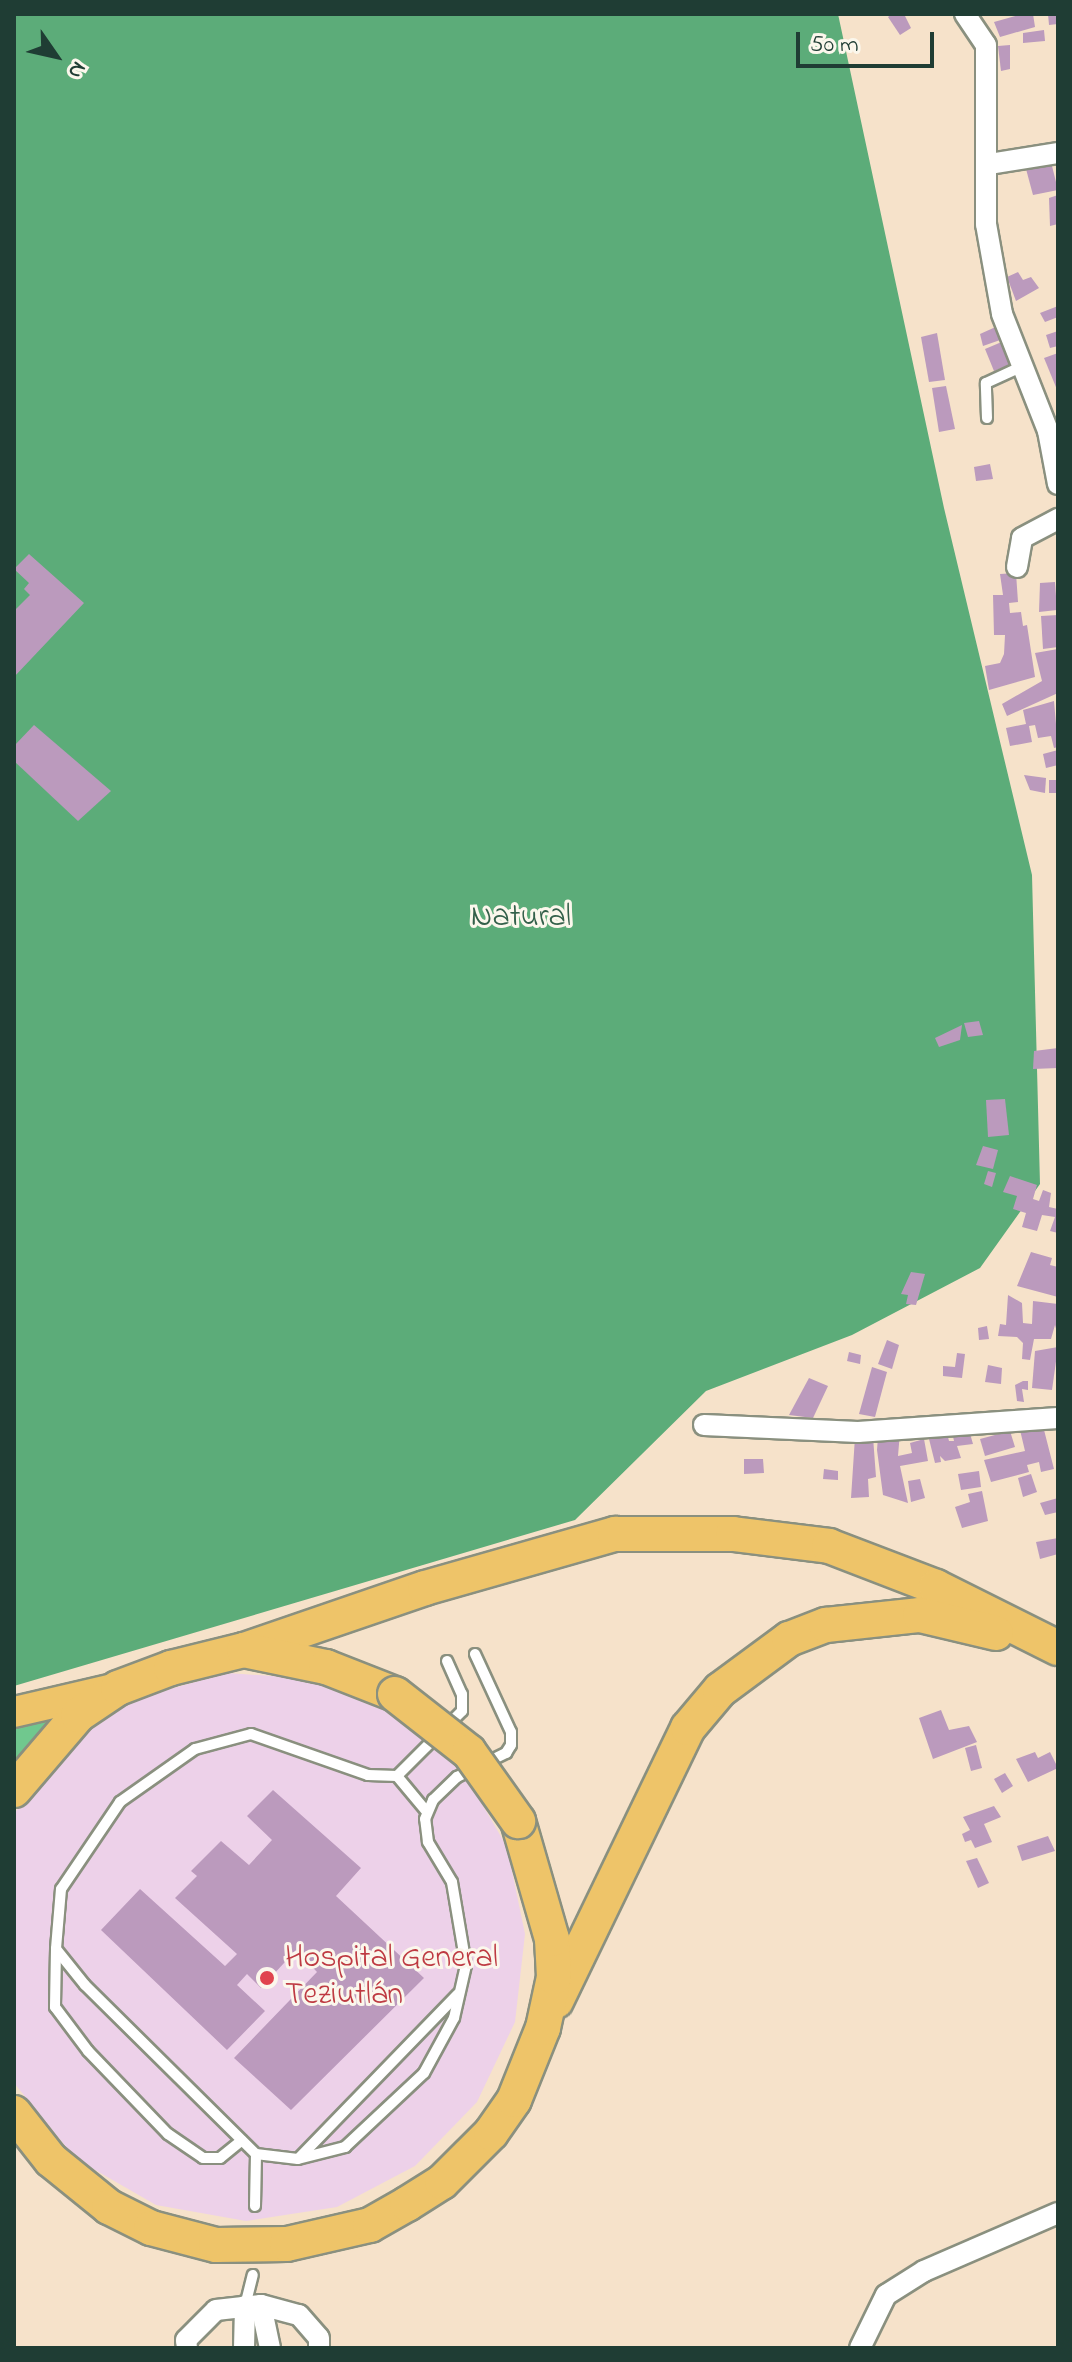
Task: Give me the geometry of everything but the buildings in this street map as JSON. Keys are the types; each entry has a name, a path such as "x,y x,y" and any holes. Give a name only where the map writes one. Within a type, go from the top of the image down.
{"highway":[{"path":"14,1790 67,1726 118,1688 244,1650 425,1588 615,1534 733,1534 829,1546 936,1587 1058,1650"},
{"path":"14,2113 27,2133 75,2183 151,2228 216,2245 287,2244 370,2225 442,2182 491,2133 514,2100 543,2028 688,1728 720,1690 789,1639 854,1620 920,1615 1058,1650"},
{"path":"244,1650 326,1667 395,1694 469,1752 518,1821 552,1939 554,1977 543,2028"}],"main road":[{"path":"14,1712 118,1688"}],"street":[{"path":"965,14 986,45 989,164 986,224 996,284 1002,314 1053,431 1058,484"},
{"path":"989,164 1058,153"},
{"path":"1017,567 1022,538 1058,519"},
{"path":"704,1425 858,1432 1058,1418"},
{"path":"860,2348 886,2295 924,2271 1058,2213"},
{"path":"244,2348 253,2300"},
{"path":"253,2300 270,2348"},
{"path":"187,2348 186,2340 216,2310 253,2300 299,2315 319,2338 319,2348"}],"lane":[{"path":"987,418 986,383 1023,366"},
{"path":"427,1812 457,1777 506,1753 511,1745 511,1732 475,1654"},
{"path":"242,2140 220,2158 203,2158 158,2123 88,2051 55,2007 61,1889 120,1802 195,1749 251,1734 368,1775 397,1776 432,1747 462,1711 462,1694 447,1661"},
{"path":"56,1949 85,1985 256,2154 298,2159 345,2147 424,2073 454,2018 466,1965 452,1882 428,1842 427,1812 397,1776"},
{"path":"298,2159 460,1992"},
{"path":"255,2206 256,2154"},
{"path":"253,2275 253,2300"}],"shaded area":[{"name":"Hospital General Teziutlán","path":"227,1673 315,1679 396,1713 463,1771 507,1847 525,1934 515,2022 477,2102 415,2166 337,2207 246,2221 156,2205 76,2159 14,2083 14,1814 62,1749 138,1698"}],"green space":[{"name":"Natural","path":"14,14 838,14 944,508 1032,875 1040,1184 980,1268 852,1335 706,1391 575,1520 14,1686"},
{"path":"59,1714 14,1775 14,1726"}],"place":[{"name":"Hospital General Teziutlán","path":"267,1978"}]}
